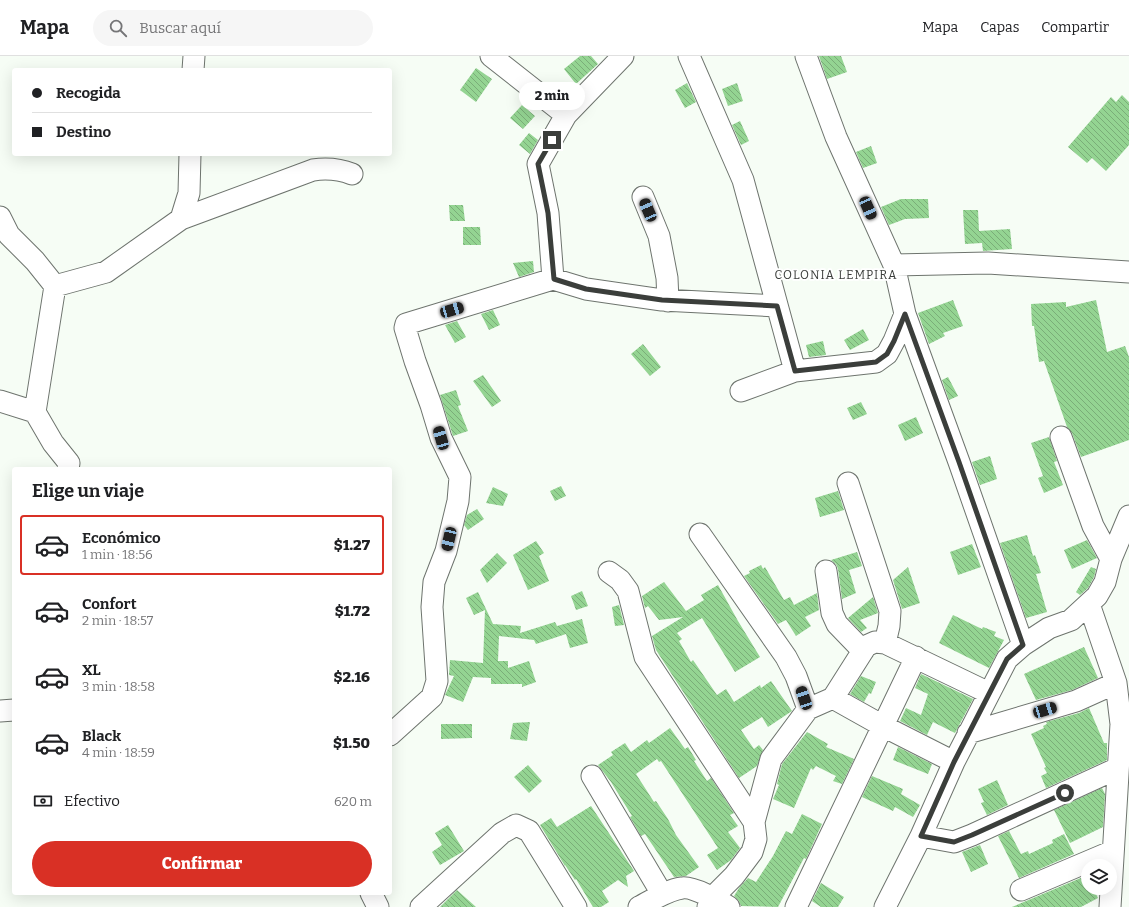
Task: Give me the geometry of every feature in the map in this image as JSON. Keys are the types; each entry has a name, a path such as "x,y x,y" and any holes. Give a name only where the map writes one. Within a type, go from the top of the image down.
{"street":[{"path":"193,68 194,56"},
{"path":"491,56 566,115"},
{"path":"554,279 548,213 538,164 566,115 623,56"},
{"path":"689,56 743,180 795,371"},
{"path":"806,56 836,137 894,266 905,314 1023,645"},
{"path":"181,219 189,193 190,156"},
{"path":"55,286 106,272 181,219 313,170 327,168 342,170 352,174"},
{"path":"642,197 659,236 667,278 668,301"},
{"path":"0,217 9,235 35,261 55,286 35,412 54,443 69,463 68,467"},
{"path":"894,266 988,263 1129,272"},
{"path":"392,733 432,697 437,681 432,607 434,582 446,551 458,502 460,477 441,438 415,361 405,328 406,324 554,279 586,289 668,301 777,306"},
{"path":"741,391 795,371 876,362 887,354 905,314"},
{"path":"0,402 35,412"},
{"path":"1061,437 1093,526 1111,559"},
{"path":"848,483 890,611 890,626 884,643"},
{"path":"884,907 921,836 968,733 1007,659 1023,645 1048,628 1071,620 1097,596 1104,582 1111,559 1129,516"},
{"path":"700,534 786,657 796,676 808,709"},
{"path":"826,571 832,613 837,624 863,651"},
{"path":"609,572 620,580 628,591 646,657 754,822"},
{"path":"1089,604 1116,683 1121,724 1110,907"},
{"path":"639,907 662,894 684,887 717,904 734,876 752,852 756,839 754,822 771,759 808,709 833,698 866,646 870,643 884,643 989,693"},
{"path":"796,907 916,657"},
{"path":"968,733 1076,701 1116,683"},
{"path":"833,698 883,726 954,762"},
{"path":"0,711 12,710"},
{"path":"921,836 954,842 1118,768"},
{"path":"592,776 662,894"},
{"path":"421,907 502,833 516,825 529,831 576,907"},
{"path":"1021,890 1113,851"},
{"path":"372,895 378,907"}],"building":[{"path":"580,56 591,56 598,64 576,84 564,69"},
{"path":"819,56 841,56 847,72 827,79"},
{"path":"476,68 492,79 476,102 460,90"},
{"path":"687,83 696,102 685,108 675,90"},
{"path":"737,83 743,101 728,106 722,89"},
{"path":"1122,95 1129,102 1129,145 1106,171 1092,158 1087,163 1068,147 1111,97 1116,102"},
{"path":"522,105 535,116 523,129 510,118"},
{"path":"740,121 749,141 741,145 732,125"},
{"path":"529,133 538,140 530,154 519,145"},
{"path":"871,146 877,163 863,168 856,152"},
{"path":"901,199 928,199 929,218 905,219 889,225 881,207"},
{"path":"449,205 463,205 465,221 450,221"},
{"path":"963,210 978,210 979,231 1010,229 1012,249 983,251 982,243 965,244"},
{"path":"463,227 480,227 481,245 463,245"},
{"path":"533,261 534,272 519,277 513,263"},
{"path":"953,300 963,326 943,333 945,336 929,344 918,313"},
{"path":"1096,300 1107,352 1125,346 1129,357 1129,440 1081,457 1072,433 1067,427 1044,361 1039,362 1034,326 1032,326 1031,304 1066,302 1066,307"},
{"path":"493,310 500,325 489,330 481,314"},
{"path":"457,321 466,337 455,343 445,325"},
{"path":"863,329 869,340 850,350 844,340"},
{"path":"823,341 826,355 809,357 806,345"},
{"path":"643,344 661,367 650,376 631,354"},
{"path":"483,375 501,401 492,407 473,381"},
{"path":"948,377 958,396 949,400 942,380"},
{"path":"456,390 461,405 458,406 468,431 453,436 440,395"},
{"path":"861,402 867,414 853,420 847,408"},
{"path":"916,417 923,433 905,441 898,425"},
{"path":"1049,437 1057,461 1054,462 1063,485 1044,493 1038,478 1043,476 1031,443"},
{"path":"990,456 997,479 980,485 972,462"},
{"path":"561,486 566,496 555,501 550,491"},
{"path":"493,487 508,494 503,506 486,503"},
{"path":"838,491 844,510 820,517 815,498"},
{"path":"477,509 484,519 468,530 464,525 467,515"},
{"path":"1027,535 1033,556 1035,555 1041,573 1036,574 1047,612 1026,618 1000,543"},
{"path":"1087,540 1097,558 1072,569 1064,550"},
{"path":"536,541 544,553 539,556 549,581 528,590 513,555"},
{"path":"972,544 981,567 958,575 950,552"},
{"path":"857,552 862,566 849,570 856,593 842,599 838,569 836,564 831,560"},
{"path":"497,553 507,563 487,583 480,570"},
{"path":"761,565 763,569 765,567 784,600 790,597 794,605 817,593 819,610 805,617 811,626 796,636 786,620 778,624 744,576 750,573 749,571"},
{"path":"908,567 920,603 902,609 893,580"},
{"path":"1091,567 1096,569 1094,577 1088,588 1080,595 1076,592"},
{"path":"664,582 686,611 704,600 701,595 718,585 760,657 735,672 702,618 677,633 682,639 679,641 691,662 693,660 717,695 726,689 734,702 760,685 761,688 771,681 792,711 768,727 762,717 741,730 754,749 759,745 763,750 757,766 739,778 656,650 652,636 683,617 659,620 648,606 645,608 642,596"},
{"path":"582,591 588,606 576,610 571,596"},
{"path":"478,592 493,624 521,626 520,633 555,622 557,626 582,619 588,643 570,648 566,634 536,644 534,640 499,636 498,661 508,661 508,668 529,661 536,682 522,687 522,684 491,684 491,678 473,677 463,702 445,695 454,676 449,675 450,660 483,663 485,610 474,615 466,598"},
{"path":"873,597 878,613 860,620 867,628 861,632 848,618"},
{"path":"619,605 624,625 615,626 612,607"},
{"path":"953,615 982,629 983,627 996,632 994,636 1004,640 989,668 939,643"},
{"path":"1084,647 1098,678 1072,690 1036,700 1024,674"},
{"path":"921,674 973,699 955,733 933,722 927,735 900,721 906,708 921,715 928,694 915,688"},
{"path":"861,676 876,682 871,694 869,693 864,702 850,694"},
{"path":"1089,708 1104,743 1107,743 1107,760 1046,788 1041,776 1047,773 1044,768 1046,767 1031,734 1044,728 1043,726 1047,724 1046,722 1079,713"},
{"path":"530,722 527,741 510,739 513,723"},
{"path":"441,724 472,724 472,738 441,739"},
{"path":"670,728 685,749 688,747 696,760 694,761 707,781 711,778 734,813 730,815 738,826 728,832 740,848 731,860 717,870 707,855 718,848 661,761 659,762 657,759 636,774 654,802 656,801 668,819 676,835 699,867 686,876 674,877 645,834 641,836 630,817 632,816 611,782 598,765 613,755 611,752 625,743 631,752 647,740 649,743"},
{"path":"807,732 828,744 826,747 854,759 842,784 833,781 836,776 816,766 813,770 811,768 794,808 773,799 779,785 777,784 782,764"},
{"path":"898,747 932,764 928,774 893,760"},
{"path":"528,765 542,781 529,793 514,777"},
{"path":"872,776 903,789 901,794 920,805 913,817 895,807 893,811 862,797"},
{"path":"997,780 1008,805 987,815 981,803 984,802 978,789"},
{"path":"1102,788 1105,794 1103,827 1070,843 1054,810"},
{"path":"591,806 634,871 626,876 628,887 618,880 602,891 609,902 601,907 593,907 576,879 575,880 565,866 540,825 551,818 557,827"},
{"path":"802,814 822,824 806,859 804,858 778,907 741,906 739,901 734,896 739,888 748,878 756,882 773,856 786,831 792,834"},
{"path":"448,825 464,851 440,865 432,852 442,845 435,833"},
{"path":"1009,831 1021,854 1028,851 1029,854 1053,843 1052,840 1064,834 1074,854 1019,878 998,836"},
{"path":"980,845 988,864 971,872 962,852"},
{"path":"1081,878 1081,895 1096,895 1098,898 1081,907 1012,907"},
{"path":"821,883 844,897 838,907 821,907 812,901"},
{"path":"457,890 476,907 440,907"}],"district":[{"name":"COLONIA LEMPIRA","path":"836,275"}],"route":[{"path":"552,140 538,164 548,213 554,279 586,289 662,300 777,306 795,371 876,362 887,354 905,314 1023,645 1007,659 968,733 921,836 954,842 1065,793"}]}
